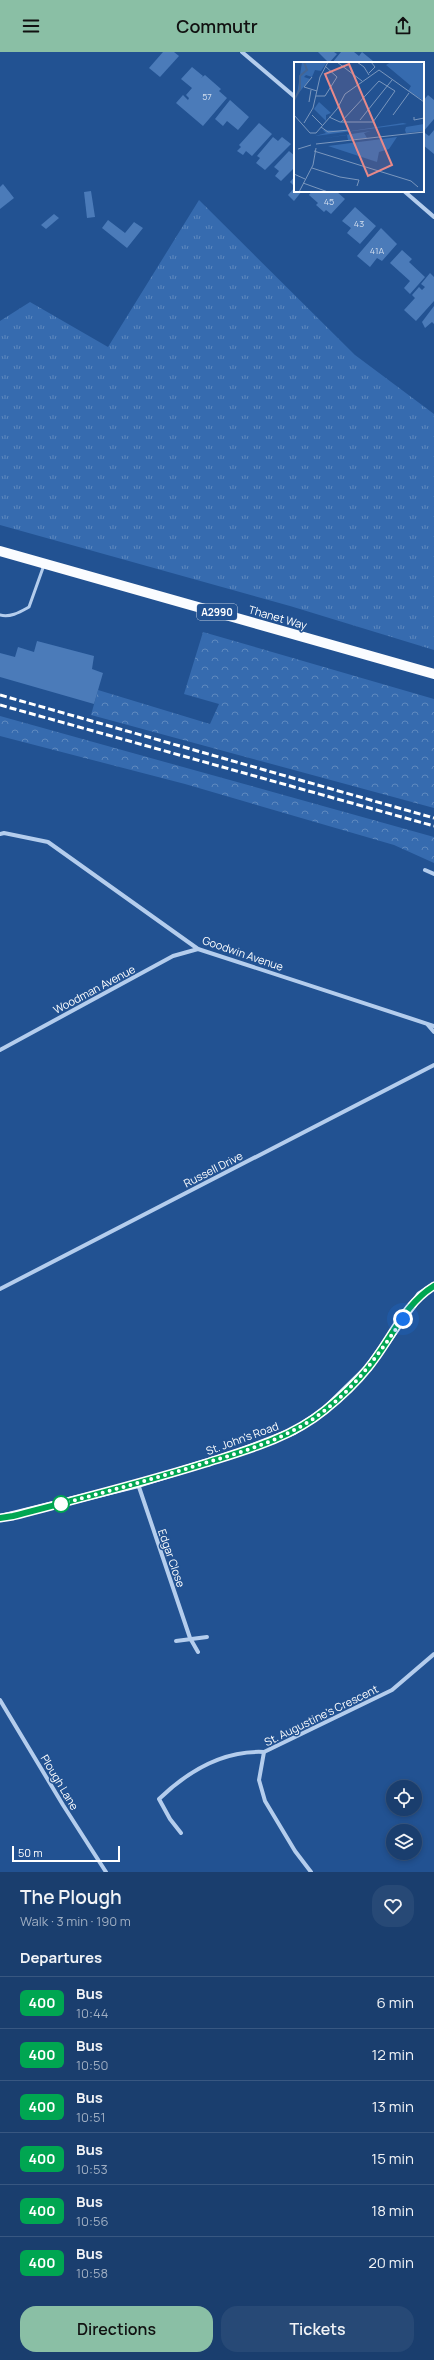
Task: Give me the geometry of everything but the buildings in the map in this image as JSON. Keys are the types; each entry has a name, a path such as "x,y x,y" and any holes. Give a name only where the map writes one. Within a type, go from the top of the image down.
{"main road":[{"name":"Thanet Way","path":"0,551 434,674"},
{"name":"St. John's Road","path":"0,1518 138,1484 255,1447 294,1431 324,1411 368,1368 420,1295 434,1286"}],"street":[{"path":"242,52 294,96"},
{"path":"405,192 434,217"},
{"name":"Goodwin Avenue","path":"0,834 4,833 48,842 198,949 434,1026"},
{"path":"425,870 434,874"},
{"name":"Woodman Avenue","path":"0,1050 173,956 198,949"},
{"path":"426,1024 434,1032"},
{"name":"Russell Drive","path":"0,1289 434,1064"},
{"name":"Edgar Close","path":"138,1484 190,1638 198,1652"},
{"path":"176,1641 207,1637"},
{"name":"St. Augustine's Crescent","path":"311,1872 295,1851 265,1801 260,1780 264,1752 392,1690 434,1654"},
{"name":"Plough Lane","path":"0,1700 63,1805 106,1872"},
{"path":"181,1833 170,1819 159,1799 186,1776 207,1763 235,1754 264,1752"}],"lane":[{"path":"0,615 5,616 16,614 29,607 45,563"}],"green space":[{"path":"199,200 355,355 434,414 434,650 290,606 0,525 0,321 30,302 108,347"},
{"path":"203,632 434,699 434,808 91,715 98,690 210,724 219,704 184,694"},
{"path":"0,716 434,837 434,863 394,845 185,784 0,736"}],"railway":[{"path":"0,695 434,818"},
{"path":"0,705 434,826"}],"bus line":[{"name":"400","path":"0,1518 138,1484 255,1447 294,1431 324,1411 346,1392 368,1368 420,1295 434,1286"}],"route":[{"path":"61,1504 138,1484 255,1447 294,1431 324,1411 346,1392 368,1368 403,1319"}]}
